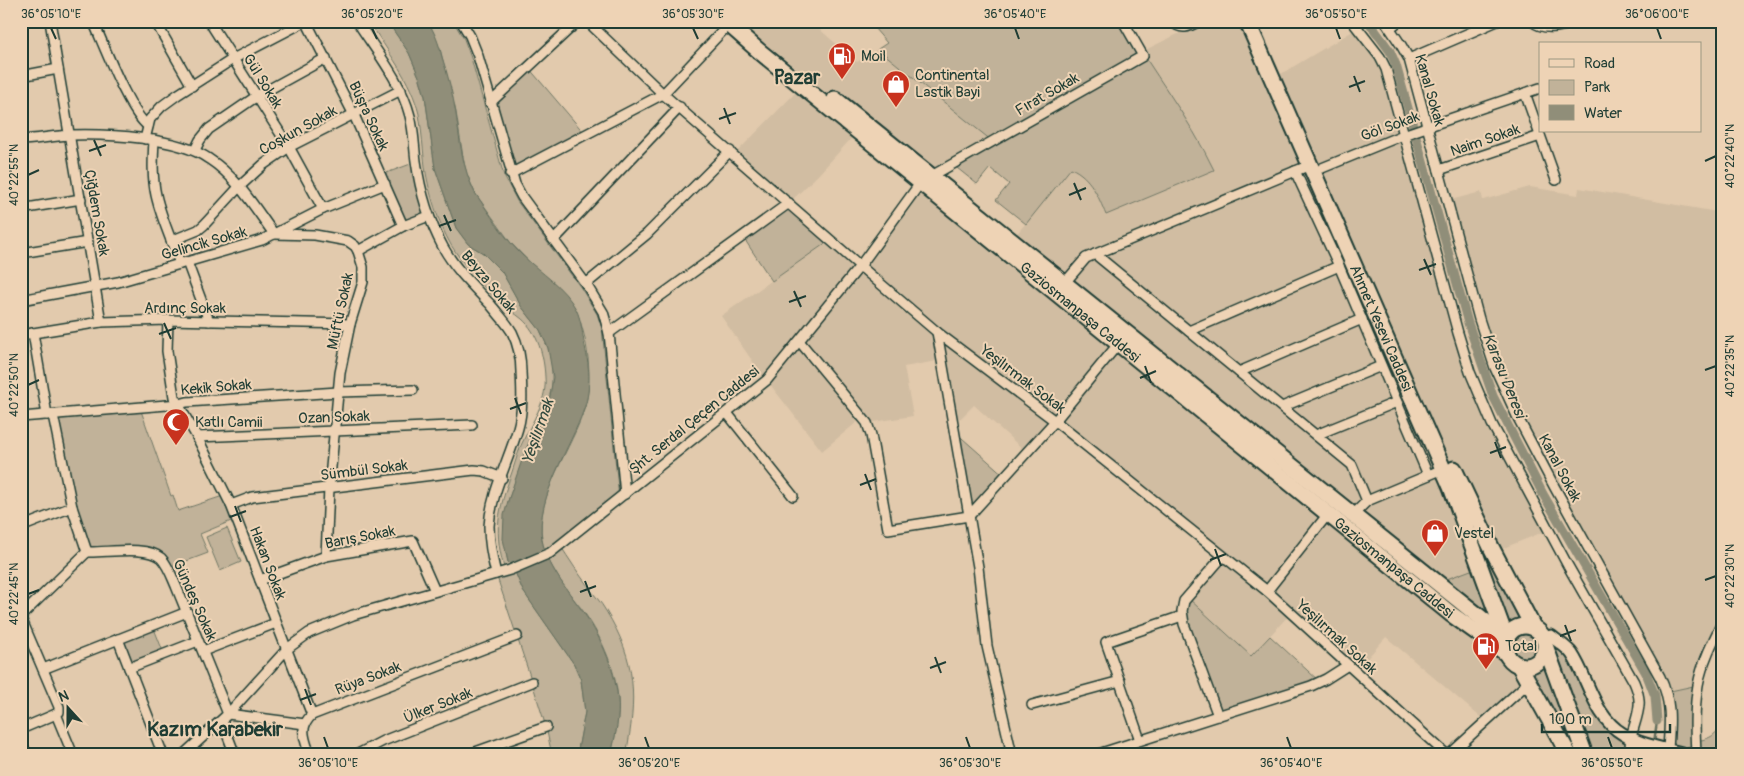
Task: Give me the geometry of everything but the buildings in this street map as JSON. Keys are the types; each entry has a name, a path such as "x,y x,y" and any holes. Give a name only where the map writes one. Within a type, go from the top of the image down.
{"main road":[{"name":"Ahmet Yesevi Caddesi","path":"1247,21 1316,166 1452,465 1494,552 1533,626"},
{"name":"Ahmet Yesevi Caddesi","path":"1258,21 1316,166 1444,469 1506,638"},
{"name":"Gaziosmanpaşa Caddesi","path":"731,22 759,51 926,179 1061,288 1506,638"},
{"name":"Gaziosmanpaşa Caddesi","path":"1061,288 1119,343 1451,614 1507,654 1512,661 1519,665 1569,755"},
{"path":"1507,654 1505,647 1506,638 1517,627 1533,626 1540,632 1585,755"},
{"path":"1519,665 1534,664 1542,657 1545,644"}],"street":[{"name":"Çiğdem Sokak","path":"50,21 102,322"},
{"path":"93,21 131,103 142,121 148,126"},
{"path":"156,21 192,86"},
{"name":"Gül Sokak","path":"210,21 289,147 323,209"},
{"path":"209,321 184,263 172,241 155,194 148,126 150,119 162,106 233,59 306,21"},
{"name":"Büşra Sokak","path":"306,21 354,115 403,226"},
{"name":"Beyza Sokak","path":"357,21 401,90 410,117 418,172 429,216 446,252 505,321 518,350 521,372 519,426 491,512 489,526 489,539 496,574"},
{"path":"461,21 470,36 478,56 510,174 522,197 586,284 603,312 609,333 624,494"},
{"path":"490,103 578,21"},
{"name":"Yeşilırmak Sokak","path":"587,21 663,94 937,332 1055,421 1267,591 1448,755 1529,682"},
{"name":"Fırat Sokak","path":"926,179 1143,56 1123,21"},
{"path":"1172,21 1184,28 1199,21"},
{"path":"1352,21 1380,57 1386,69 1458,333 1470,372 1492,424 1568,566 1634,682 1639,698 1639,706 1630,738 1629,749 1631,755"},
{"path":"1388,25 1399,21"},
{"path":"1409,59 1497,21"},
{"path":"1532,21 1542,27 1550,28 1581,21"},
{"path":"510,174 663,94 731,22"},
{"name":"Kanal Sokak","path":"1388,25 1409,59 1426,128 1479,319 1495,368 1517,416 1555,488 1660,677 1670,710 1670,751"},
{"path":"194,150 209,129 256,96 326,58"},
{"path":"21,76 58,69"},
{"name":"Göl Sokak","path":"1061,288 1086,258 1095,254 1295,171 1316,166 1539,88"},
{"name":"Coşkun Sokak","path":"172,241 198,230 263,165 289,147 401,90"},
{"path":"1525,93 1556,180"},
{"path":"554,240 680,107"},
{"path":"21,140 70,135 108,136 150,140 194,150 211,160 240,187 274,234 315,235 342,239 352,243 358,251 403,226 429,216"},
{"name":"Naim Sokak","path":"1439,170 1540,136"},
{"path":"586,284 647,234 730,151"},
{"path":"1295,171 1339,266 1428,475"},
{"name":"Şht. Serdal Çeçen Caddesi","path":"496,574 510,570 550,552 767,380 800,342 926,179"},
{"name":"Gelincik Sokak","path":"21,300 118,282 262,240 323,209 385,184"},
{"path":"21,209 80,199"},
{"path":"609,333 789,203"},
{"path":"21,254 88,242"},
{"name":"Müftü Sokak","path":"326,556 329,488 340,373 350,324 363,282 363,267 358,251"},
{"path":"1095,254 1352,465 1367,501"},
{"path":"1189,331 1339,266"},
{"path":"1239,372 1362,319"},
{"name":"Ardınç Sokak","path":"21,335 102,322 168,320 350,324"},
{"name":"Hakan Sokak","path":"168,320 167,351 174,396 231,505 312,715"},
{"path":"937,332 978,567 987,646 1012,755"},
{"path":"21,729 56,714 59,712 59,708 21,617 87,552 72,507 33,333"},
{"path":"800,342 867,423 871,435 888,529 969,516 1055,421 1119,343"},
{"path":"1282,407 1382,366"},
{"name":"Kekik Sokak","path":"21,417 187,402 338,392 412,390"},
{"path":"1316,435 1397,402"},
{"path":"727,413 793,496"},
{"name":"Ozan Sokak","path":"197,437 472,425"},
{"path":"1352,516 1367,501 1444,469"},
{"name":"Sümbül Sokak","path":"231,505 252,497 474,470 484,471 502,478"},
{"path":"21,527 72,507"},
{"path":"1267,591 1328,514"},
{"name":"Barış Sokak","path":"260,580 326,556 413,541 435,591"},
{"name":"Gündeş Sokak","path":"87,552 134,551 157,556 164,562 202,650 225,718 235,755"},
{"path":"1218,716 1182,616 1182,608 1186,597 1223,556"},
{"path":"182,755 225,718 287,649 308,633 352,615 496,574"},
{"path":"43,669 187,612"},
{"path":"1140,740 1106,642 1182,616"},
{"path":"1696,755 1695,706 1698,685 1702,667 1723,621"},
{"path":"202,650 276,623"},
{"name":"Rüya Sokak","path":"304,724 312,715 517,636"},
{"path":"1545,644 1551,636 1570,652 1605,719 1614,728 1630,738 1643,743 1689,755"},
{"path":"118,640 163,755"},
{"path":"129,668 198,641"},
{"path":"1095,755 1311,686 1326,679 1348,664"},
{"path":"1032,705 1120,681"},
{"name":"Ülker Sokak","path":"356,755 383,741 532,682"},
{"path":"56,714 73,755"},
{"path":"225,718 304,724 303,734 310,755"},
{"path":"467,755 546,727"},
{"path":"21,742 27,755"}],"shaded area":[{"path":"737,21 810,21 857,62 878,49 993,141 931,176"},
{"path":"1199,21 1258,21 1281,74 1358,28 1380,57 1470,372 1548,530 1494,552 1515,663 1529,682 1485,721 1386,637 1355,672 1291,613 1251,656 1187,597 1222,556 1055,421 1026,452 974,405 961,418 952,421 942,360 904,367 913,416 867,423 862,418 822,451 758,369 721,316 830,240 859,266 931,176 1011,241 1071,168 1081,173 1089,181 1097,193 1106,215 1214,170 1203,147 1141,52 1186,30"},
{"path":"802,86 858,131 818,175 789,203 734,155"},
{"path":"1530,187 1578,195 1579,188 1723,213 1723,621 1698,685 1666,692 1505,392 1447,201 1481,192 1483,200"}],"green space":[{"path":"369,21 387,21 409,53 420,79 425,96 435,168 456,228 468,244 483,253 502,272 521,306 540,330 548,348 552,366 552,385 548,404 530,440 508,501 506,553 508,562 513,567 523,591 574,664 581,680 585,712 577,755 552,755 546,727 496,574 505,571 498,532 503,498 519,450 540,408 544,393 545,377 542,353 528,325 500,303 480,283 462,261 446,236 429,187 420,120 415,101 398,66"},
{"path":"427,21 453,21 464,39 504,176 517,201 581,288 597,314 602,328 619,498 560,545 604,608 624,647 632,681 633,698 630,735 626,755 611,755 617,727 618,705 614,674 606,651 588,618 563,585 552,566 547,557 542,539 541,522 549,488 585,407 589,370 584,333 576,310 511,243 475,193 464,163 456,112 440,49"},
{"path":"868,21 1123,21 1182,113 1214,170 1106,215 1097,194 1089,182 1084,176 1071,168 1026,224 996,200 1009,184 990,168 977,184 952,164 992,141 878,49 887,43"},
{"path":"528,67 585,134 510,174 490,103"},
{"path":"416,162 429,216 403,226 381,175"},
{"path":"789,203 830,240 772,281 743,237"},
{"path":"140,408 178,511 226,495 236,519 200,534 208,553 168,568 157,556 87,552 53,415"},
{"path":"954,431 1005,476 969,516"},
{"path":"1474,511 1537,629 1570,652 1597,704 1630,738 1631,755 1569,755 1515,663 1436,583 1479,567 1462,515"},
{"path":"227,528 241,562 220,571 206,537"},
{"path":"1187,597 1251,656 1270,636 1320,682 1218,716 1185,629"},
{"path":"153,626 164,654 129,668 118,639"},
{"path":"1698,685 1696,741 1711,737 1717,731 1723,716 1723,755 1676,755 1668,749 1666,692"}],"water":[{"name":"Yeşilırmak","path":"387,21 427,21 430,25 438,43 448,78 455,107 464,164 475,193 510,242 565,294 576,309 579,317 588,367 587,401 549,490 541,524 542,540 548,559 594,629 610,663 618,699 617,727 611,755 577,755 585,712 581,680 574,664 523,591 513,567 508,562 503,539 504,515 508,501 525,451 545,411 550,396 553,377 548,348 540,330 521,306 502,272 483,253 468,244 456,228 435,168 425,96 420,79 409,53"}],"waterway":[{"name":"Karasu Deresi","path":"1368,21 1390,51 1396,65 1468,323 1493,396 1543,494 1646,673 1655,696 1657,721"},
{"path":"1654,743 1657,721"}],"place":[{"name":"Moil","path":"842,80"},
{"name":"Continental Lastik Bayi","path":"896,108"},
{"name":"Katlı Camii","path":"176,446"},
{"name":"Vestel","path":"1435,557"},
{"name":"Total","path":"1486,670"}],"district":[{"name":"Pazar","path":"797,77"},
{"name":"Kazım Karabekir","path":"215,729"}]}
